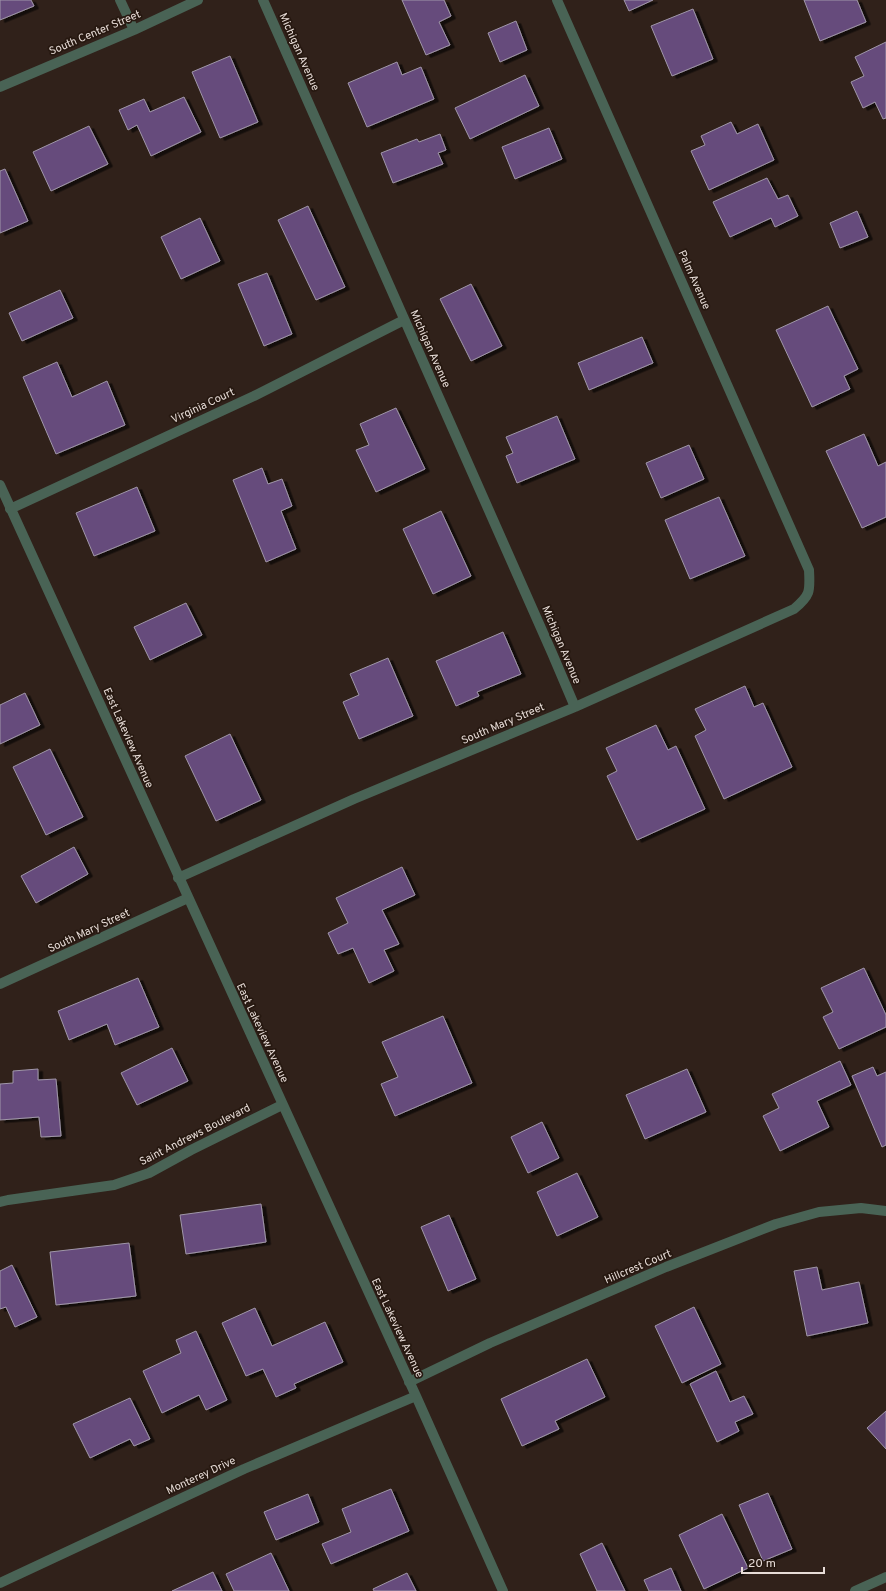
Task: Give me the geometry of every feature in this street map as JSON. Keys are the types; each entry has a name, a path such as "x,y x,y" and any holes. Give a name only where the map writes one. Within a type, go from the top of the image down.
{"street":[{"path":"120,0 134,30"},
{"name":"South Center Street","path":"0,87 134,30 198,0"},
{"name":"Michigan Avenue","path":"263,0 575,707"},
{"name":"Palm Avenue","path":"556,0 809,570"},
{"name":"Virginia Court","path":"10,508 254,396 404,320"},
{"name":"East Lakeview Avenue","path":"0,485 178,878 416,1396 503,1591"},
{"name":"South Mary Street","path":"178,878 354,799 575,707 794,609 810,592 809,570"},
{"name":"South Mary Street","path":"0,984 188,898"},
{"name":"Saint Andrews Boulevard","path":"0,1202 114,1185 149,1173 191,1150 282,1105"},
{"name":"Hillcrest Court","path":"409,1382 490,1343 658,1271 776,1224 819,1212 861,1208 886,1211"},
{"name":"Monterey Drive","path":"0,1583 244,1469 416,1396"},
{"path":"855,1591 886,1577"}],"building":[{"path":"0,0 31,0 34,6 0,20"},
{"path":"402,0 444,0 451,16 439,22 450,45 426,55"},
{"path":"624,0 653,0 629,11"},
{"path":"804,0 857,0 866,22 820,41"},
{"path":"693,9 713,59 672,76 651,26"},
{"path":"516,21 527,50 500,62 488,33"},
{"path":"886,42 886,118 883,119 875,102 863,108 851,82 864,76 855,57"},
{"path":"230,56 258,122 220,138 192,72"},
{"path":"397,62 402,75 421,67 434,99 367,127 348,83"},
{"path":"525,75 539,106 470,139 455,108"},
{"path":"184,97 201,132 151,156 137,125 128,130 119,110 144,99 150,112"},
{"path":"731,122 737,134 758,124 774,160 709,190 691,151 705,145 701,136"},
{"path":"89,126 108,164 51,191 33,152"},
{"path":"549,128 562,159 515,179 502,147"},
{"path":"440,134 446,150 438,153 443,164 393,183 381,153 417,139 419,142"},
{"path":"5,169 28,221 0,233 0,171"},
{"path":"767,178 778,199 788,195 798,216 775,227 771,218 730,237 713,202"},
{"path":"308,206 345,287 316,300 278,220"},
{"path":"857,211 868,237 840,248 830,223"},
{"path":"200,218 220,261 181,279 161,237"},
{"path":"267,273 292,334 264,346 238,284"},
{"path":"471,284 502,346 471,361 440,299"},
{"path":"60,290 73,318 22,341 9,313"},
{"path":"828,306 858,369 844,376 850,389 812,407 776,330"},
{"path":"642,337 653,363 589,390 578,363"},
{"path":"57,362 72,397 107,381 125,425 56,454 23,377"},
{"path":"396,408 425,469 376,492 356,450 369,445 360,424"},
{"path":"557,416 575,459 517,483 506,456 513,453 506,437"},
{"path":"864,434 878,466 886,462 886,517 862,528 826,451"},
{"path":"689,445 704,479 661,498 646,463"},
{"path":"262,468 268,484 282,479 292,506 281,511 296,549 266,562 233,480"},
{"path":"137,487 155,531 94,556 76,513"},
{"path":"719,497 745,556 690,579 665,520"},
{"path":"441,511 471,576 433,594 403,529"},
{"path":"186,603 202,635 150,660 134,627"},
{"path":"503,632 521,674 477,692 479,696 456,706 436,661"},
{"path":"388,658 413,716 359,739 343,702 359,695 350,674"},
{"path":"745,686 754,707 763,703 792,767 724,799 695,736 706,730 695,709"},
{"path":"25,693 40,725 0,744 0,705"},
{"path":"656,725 668,750 676,746 705,809 637,840 607,776 617,771 606,748"},
{"path":"230,734 261,800 216,821 185,756"},
{"path":"50,749 83,817 46,835 13,767"},
{"path":"74,847 88,874 36,903 21,876"},
{"path":"402,867 415,895 382,910 399,944 384,950 394,971 369,983 353,948 338,954 328,933 348,923 336,898"},
{"path":"864,968 886,1015 886,1027 839,1049 823,1017 833,1012 821,988"},
{"path":"138,978 159,1027 115,1045 107,1024 69,1040 58,1011"},
{"path":"443,1016 472,1083 395,1116 381,1084 398,1077 382,1042"},
{"path":"172,1048 188,1081 137,1105 121,1073"},
{"path":"840,1061 851,1085 817,1101 829,1127 780,1151 763,1116 779,1108 772,1094"},
{"path":"873,1067 877,1076 886,1072 886,1145 882,1147 852,1076"},
{"path":"38,1069 38,1080 56,1079 61,1136 41,1137 39,1117 0,1120 0,1084 13,1083 13,1071"},
{"path":"687,1069 706,1112 645,1139 626,1095"},
{"path":"542,1122 559,1158 528,1173 511,1137"},
{"path":"577,1173 598,1217 557,1236 537,1192"},
{"path":"261,1204 266,1242 186,1254 180,1215"},
{"path":"449,1215 476,1279 448,1291 421,1227"},
{"path":"129,1243 136,1296 56,1305 50,1252"},
{"path":"12,1265 37,1317 15,1327 6,1307 0,1309 0,1271"},
{"path":"817,1267 822,1290 859,1282 868,1323 807,1336 794,1271"},
{"path":"694,1307 721,1364 682,1383 655,1326"},
{"path":"255,1308 272,1346 325,1322 343,1362 294,1384 296,1388 276,1397 263,1369 246,1376 222,1323"},
{"path":"196,1331 227,1400 206,1410 199,1395 162,1413 143,1371 181,1353 176,1340"},
{"path":"587,1359 605,1397 555,1421 559,1429 522,1446 501,1399"},
{"path":"716,1371 730,1402 744,1396 753,1414 735,1422 739,1431 717,1442 690,1384"},
{"path":"130,1398 150,1439 134,1446 130,1439 90,1458 73,1424"},
{"path":"886,1411 886,1449 867,1428"},
{"path":"391,1489 409,1531 331,1564 322,1544 351,1532 342,1509"},
{"path":"768,1493 792,1549 763,1561 739,1505"},
{"path":"308,1494 319,1522 276,1540 264,1512"},
{"path":"722,1514 748,1568 704,1589 679,1535"},
{"path":"602,1543 625,1591 597,1591 580,1554"},
{"path":"271,1553 289,1591 234,1591 226,1574"},
{"path":"671,1568 681,1591 649,1591 644,1580"},
{"path":"213,1572 222,1591 172,1591"},
{"path":"407,1573 416,1591 374,1591 373,1589"}]}
